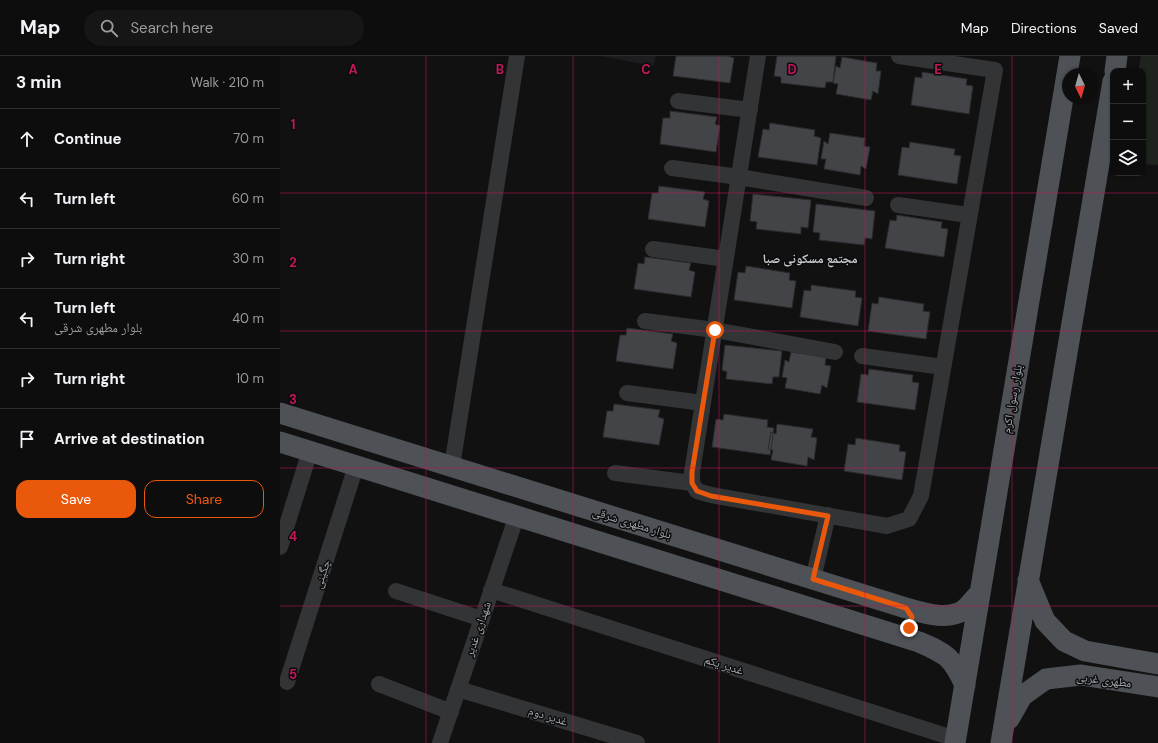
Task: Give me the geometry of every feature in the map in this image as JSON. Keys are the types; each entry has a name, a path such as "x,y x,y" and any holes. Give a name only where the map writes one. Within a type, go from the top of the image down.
{"main road":[{"name":"بلوار رسول اکرم","path":"955,741 1070,56"},
{"path":"1115,68 1117,56"},
{"path":"1002,736 1110,99"},
{"name":"بلوار مطهری شرقی","path":"280,413 906,608 935,615 953,615 964,610 979,594"},
{"path":"280,442 898,634 938,650 954,663 965,685"},
{"name":"مطهری غربی","path":"1028,580 1045,621 1064,641 1085,651 1158,664"},
{"path":"898,634 909,628 912,617 906,608"},
{"path":"1081,675 1075,672 1072,667 1073,660 1076,655 1085,651"},
{"name":"مطهری غربی","path":"1002,736 1022,696 1046,679 1081,675 1158,687"}],"street":[{"path":"452,466 518,56"},
{"path":"758,56 692,472 692,483 697,491 711,496 887,526 909,519 921,496 995,70 899,56"},
{"path":"678,101 750,110"},
{"path":"672,168 739,177 866,198"},
{"path":"898,206 970,215"},
{"path":"653,249 726,259"},
{"path":"644,321 715,330 834,352"},
{"path":"862,356 943,367"},
{"path":"626,393 703,403"},
{"path":"280,547 310,451"},
{"name":"چگینی","path":"287,682 356,466"},
{"path":"615,473 692,483"},
{"name":"شهداری غدیر","path":"440,743 516,515"},
{"path":"813,579 828,516"},
{"name":"غدیر یکم","path":"492,590 955,741"},
{"path":"396,591 482,619"},
{"path":"379,684 451,712"},
{"name":"غدیر دوم","path":"458,689 637,743"}],"shaded area":[{"path":"601,56 656,56 653,66"},
{"path":"1141,56 1158,56 1158,165 1146,164 1146,68 1139,68"}],"building":[{"path":"676,56 728,56 734,58 730,83 673,76"},
{"path":"777,56 836,56 833,82 826,82 825,88 781,83 781,77 774,76"},
{"path":"842,57 877,63 876,71 881,71 878,94 873,91 871,100 836,94 838,84 833,83 836,66 840,68"},
{"path":"922,72 967,79 966,85 973,86 969,114 911,105 915,77 922,78"},
{"path":"670,111 717,117 715,124 720,126 716,152 660,144 663,118 670,118"},
{"path":"770,123 815,130 814,136 821,138 817,165 758,157 763,129 769,130"},
{"path":"830,133 865,138 864,146 870,147 866,169 861,166 860,175 824,169 826,159 821,159 824,141 828,144"},
{"path":"910,142 955,149 954,155 961,156 957,184 898,175 902,147 909,148"},
{"path":"659,186 705,192 703,199 709,201 705,227 648,219 652,193 658,193"},
{"path":"753,194 811,200 808,228 801,227 801,234 756,229 757,222 750,221"},
{"path":"816,204 875,211 872,239 865,238 864,245 819,240 820,233 813,232"},
{"path":"897,215 942,222 941,228 948,229 944,257 885,248 890,220 896,221"},
{"path":"645,257 691,263 689,270 695,272 691,297 634,289 638,263 644,264"},
{"path":"746,266 790,273 789,280 796,281 792,308 734,300 738,272 745,273"},
{"path":"811,285 856,291 855,297 862,298 858,326 800,317 804,290 811,291"},
{"path":"879,297 924,304 923,311 930,312 926,339 868,331 872,303 878,304"},
{"path":"627,328 673,334 671,341 677,343 673,369 616,361 620,335 626,335"},
{"path":"725,345 782,351 779,377 773,377 772,384 726,379 727,372 722,370"},
{"path":"791,352 826,357 825,365 831,366 827,388 822,385 820,394 785,388 787,378 782,377 785,360 789,362"},
{"path":"869,369 913,375 912,382 919,383 915,410 857,402 861,374 868,375"},
{"path":"614,404 660,410 658,417 664,419 659,445 603,437 607,411 613,411"},
{"path":"724,414 768,420 767,427 774,428 770,455 712,447 716,419 723,420"},
{"path":"777,424 813,429 811,437 817,438 814,460 808,457 807,466 771,460 773,450 768,449 771,432 776,434"},
{"path":"856,438 900,445 899,451 906,452 902,480 844,471 848,444 855,445"}],"district":[{"name":"مجتمع مسکونی صبا","path":"810,258"}],"route":[{"path":"715,330 692,472 692,483 697,491 711,496 828,516 813,579 906,608 912,617 909,628"}]}
